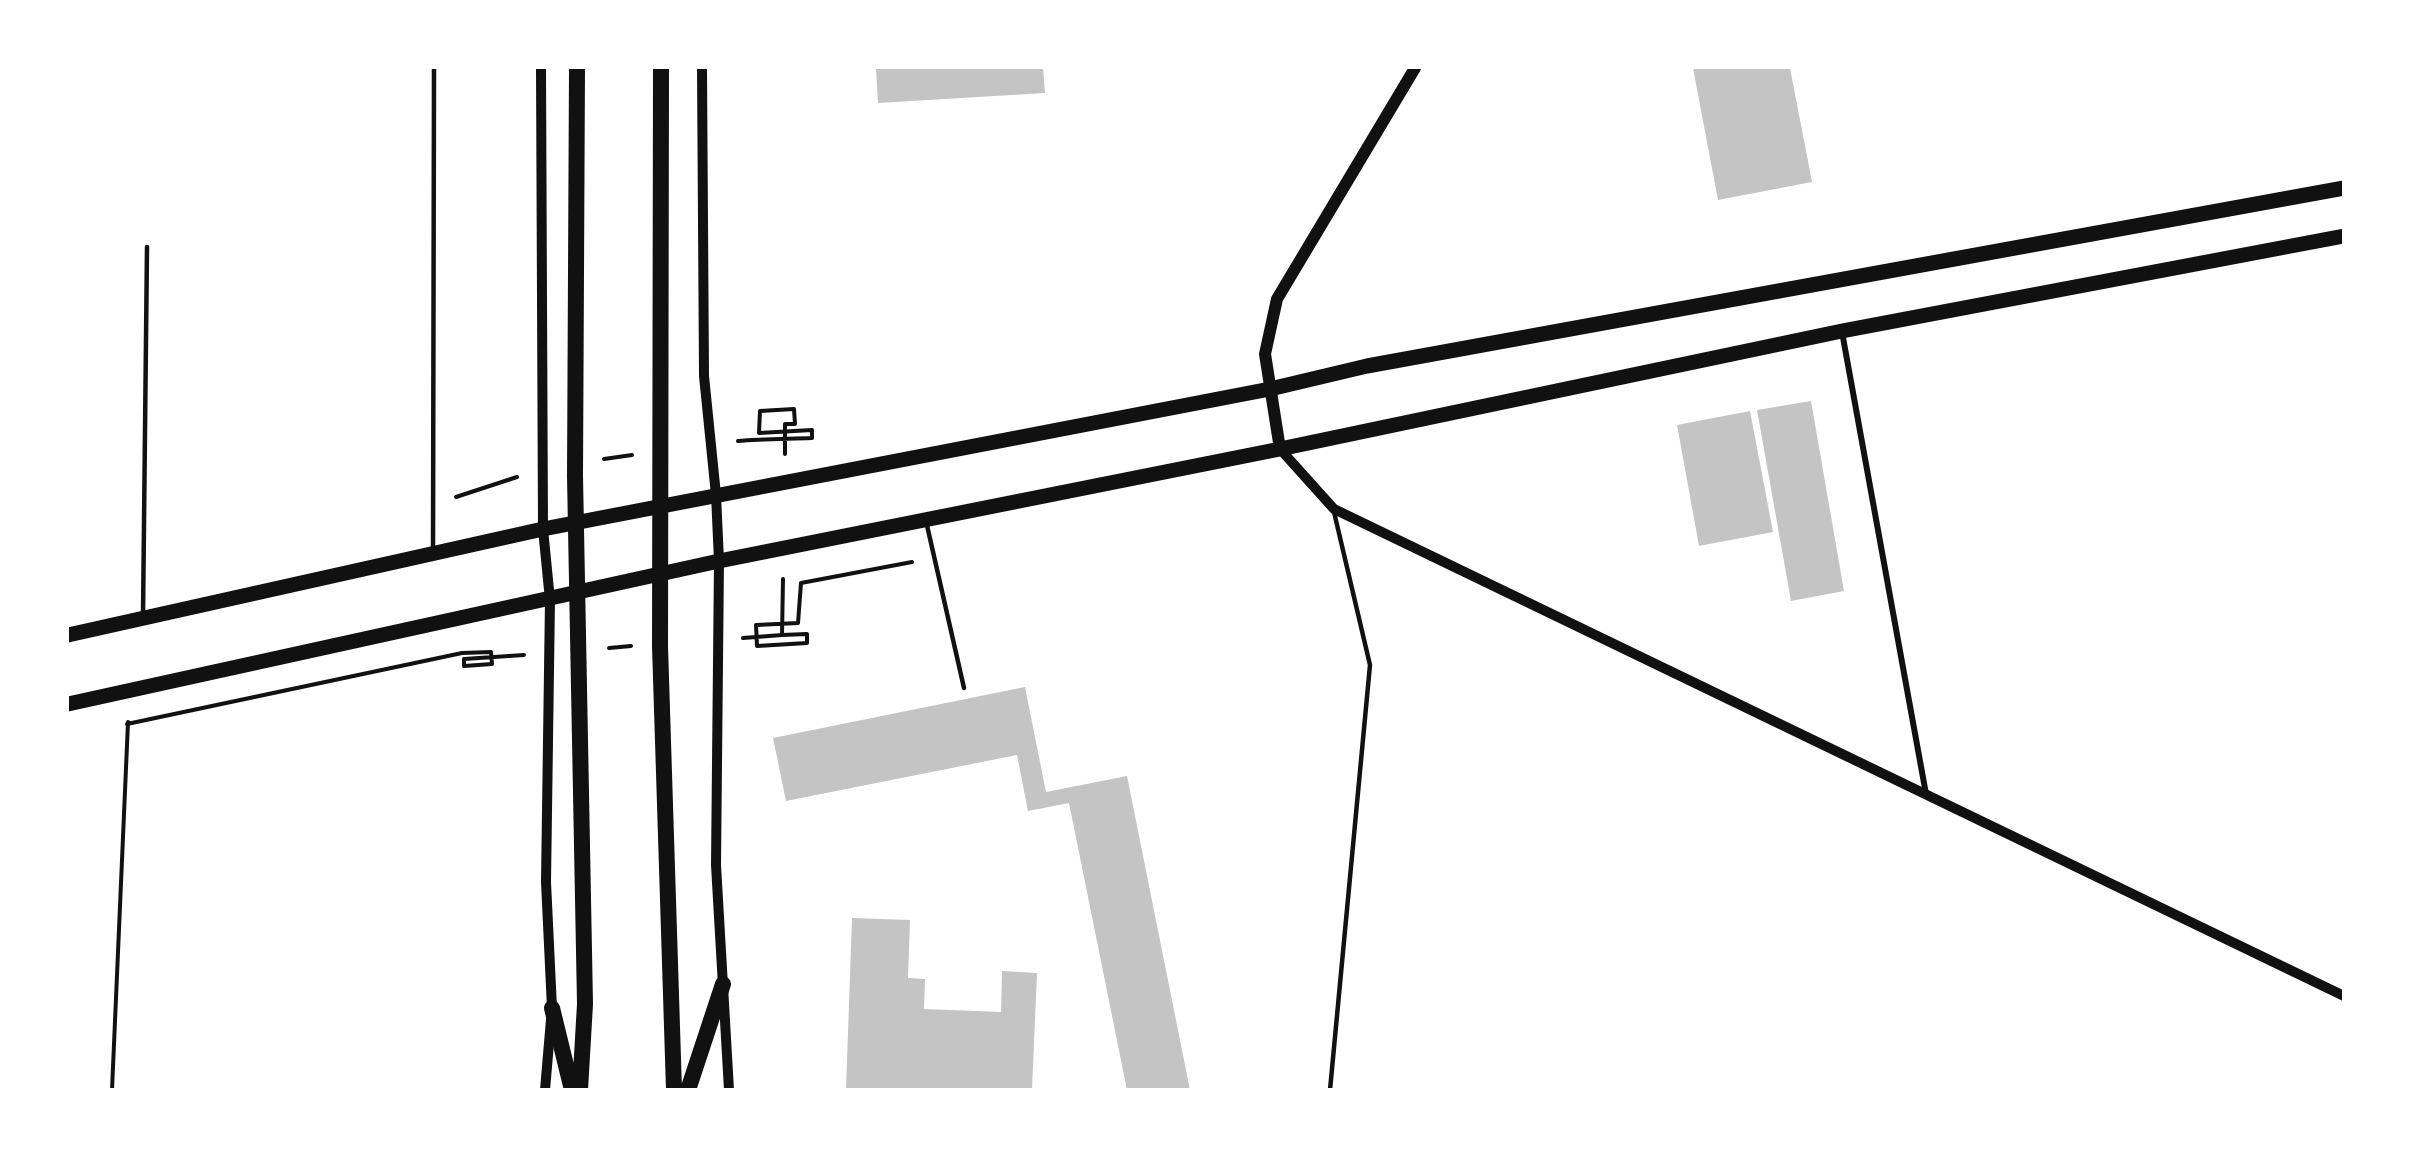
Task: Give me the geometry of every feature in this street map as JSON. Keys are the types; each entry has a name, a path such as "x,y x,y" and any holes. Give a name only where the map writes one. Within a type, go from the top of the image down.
{"highway":[{"path":"577,68 575,476 585,1004 580,1089"},
{"path":"661,68 660,646 674,1089"},
{"path":"688,1089 723,984"},
{"path":"552,1008 572,1089"}],"main road":[{"path":"1280,449 1265,354 1277,299 1415,68"},
{"path":"68,635 432,556 543,529 608,519 716,495 1270,389 1367,366 2343,188"},
{"path":"68,704 550,600 719,561 1280,449 1842,331 2343,236"}],"street":[{"path":"541,68 543,529 550,600 546,882 552,1008 545,1089"},
{"path":"702,68 704,376 716,495 719,561 716,865 729,1089"},
{"path":"1842,331 1926,796"},
{"path":"1280,449 1334,509 2343,996"}],"lane":[{"path":"432,556 434,68"},
{"path":"143,619 147,247"},
{"path":"1330,1089 1370,665 1334,509"},
{"path":"926,520 964,688"}],"path":[{"path":"711,444 812,438 812,430 759,433 760,411 794,409 795,424 785,424"},
{"path":"599,460 644,453"},
{"path":"433,505 543,468"},
{"path":"782,635 807,634 807,643 757,646 756,625 798,623 801,583 933,558"},
{"path":"127,724 462,653 491,652 492,658 492,664 464,666 464,659 483,658 493,657"},
{"path":"112,1089 127,724 139,690"}],"building":[{"path":"876,68 1043,68 1045,93 878,103"},
{"path":"1693,68 1790,68 1812,182 1718,200"},
{"path":"1811,401 1844,591 1791,601 1757,410"},
{"path":"1750,411 1773,532 1699,546 1677,425"},
{"path":"1025,687 1046,792 1127,776 1190,1090 1127,1090 1069,803 1028,811 1017,755 786,801 773,738"},
{"path":"852,918 910,920 908,978 925,979 924,1009 1001,1012 1002,971 1037,973 1032,1090 846,1090"}]}
